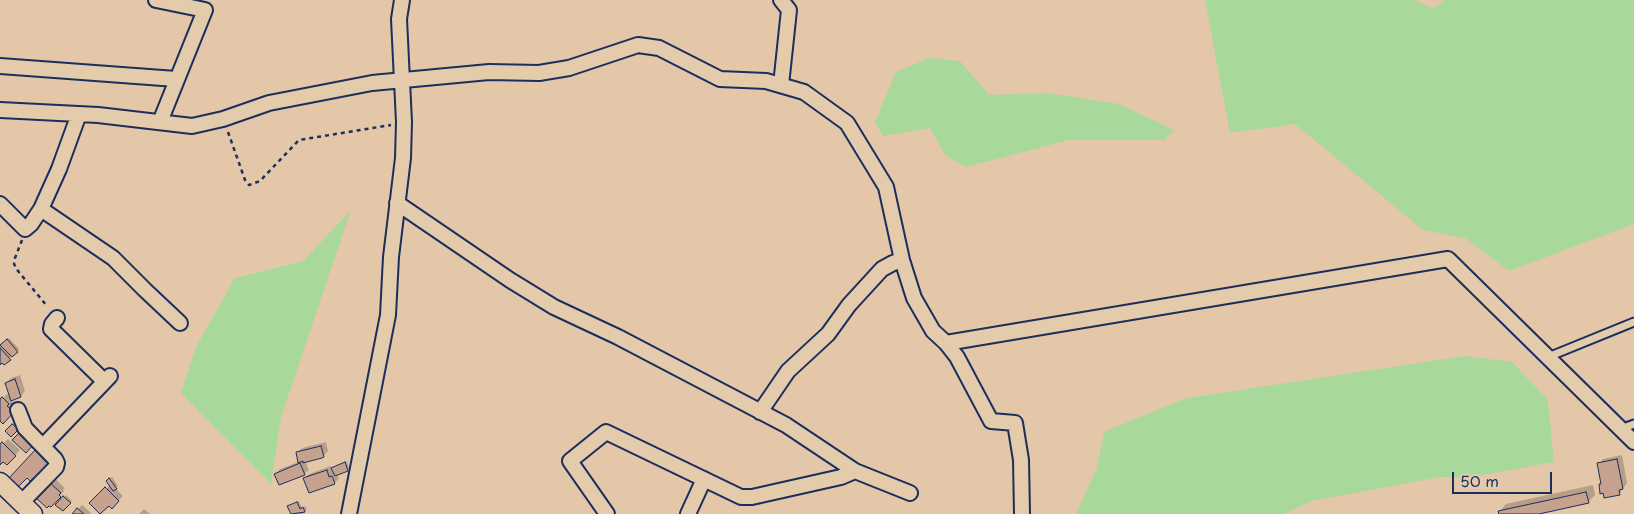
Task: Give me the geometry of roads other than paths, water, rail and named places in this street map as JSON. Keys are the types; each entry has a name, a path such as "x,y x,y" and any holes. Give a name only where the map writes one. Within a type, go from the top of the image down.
{"street":[{"path":"156,0 205,10 160,122"},
{"path":"349,514 388,315 391,257 403,158 404,122 400,19 402,0"},
{"path":"781,0 789,10 782,85"},
{"path":"0,110 79,114 192,126 269,103 372,83 489,72 539,73 554,71 569,68 638,45 659,48 720,79 766,81 804,92 847,123 886,188 902,260 914,298 933,330 957,357 991,421 1015,423 1021,460 1022,514"},
{"path":"0,66 176,79"},
{"path":"0,204 26,229 31,224 41,209 74,133 79,114"},
{"path":"397,203 510,280 554,307 618,337 786,425 855,470 910,493"},
{"path":"41,209 113,258 180,322"},
{"path":"946,343 1448,259 1547,357 1627,427 1634,442"},
{"path":"760,412 788,371 828,334 849,305 882,269 893,262 902,260"},
{"path":"43,446 107,379 51,329 52,324 57,318"},
{"path":"0,482 27,509 57,463 25,428 18,410"},
{"path":"608,514 570,460 606,432 741,497 752,497 841,477 855,470"},
{"path":"688,514 704,479"}],"lane":[{"path":"1547,357 1634,322"}]}
